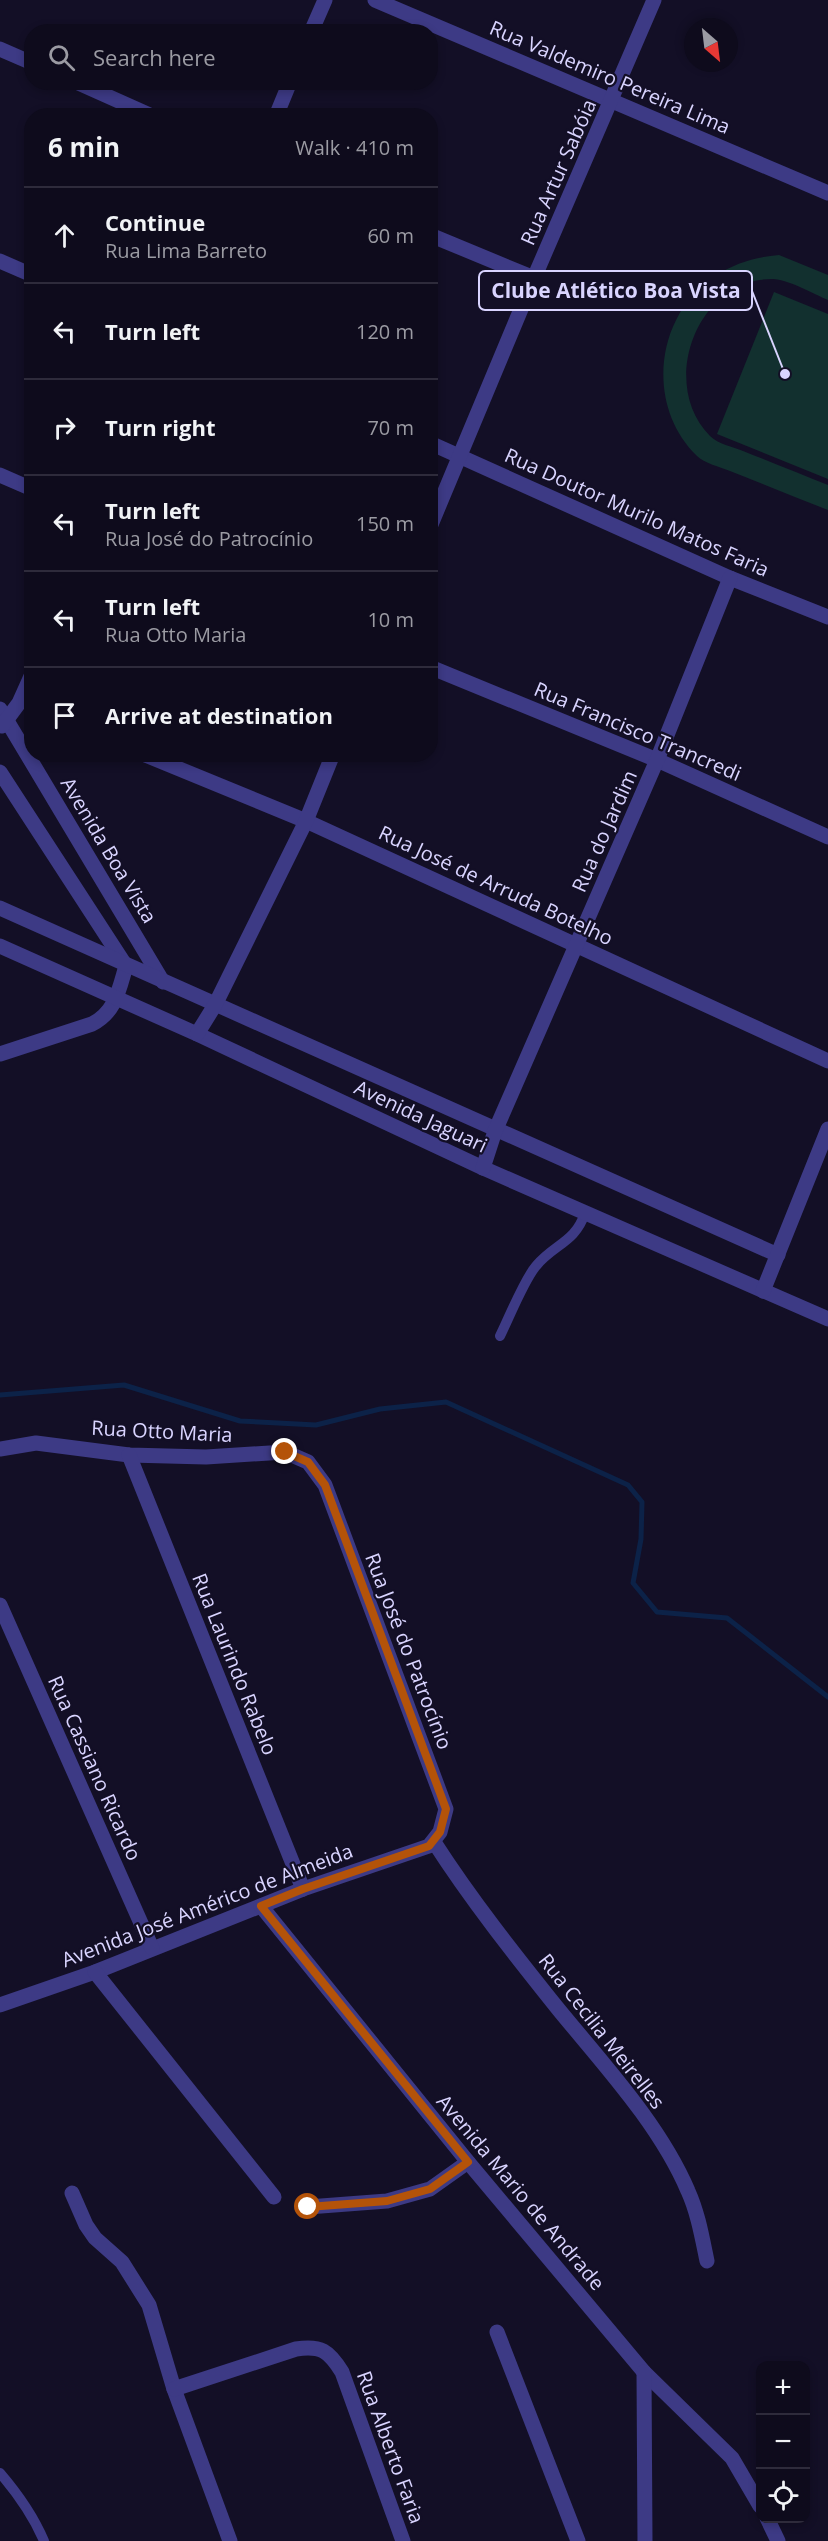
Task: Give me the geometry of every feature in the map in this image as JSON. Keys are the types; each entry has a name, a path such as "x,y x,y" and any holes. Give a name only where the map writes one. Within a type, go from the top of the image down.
{"street":[{"path":"314,24 325,0"},
{"name":"Rua Valdemiro Pereira Lima","path":"375,0 432,24"},
{"name":"Rua Artur Sabóia","path":"438,509 534,278 613,100 654,0"},
{"name":"Rua Valdemiro Pereira Lima","path":"438,26 828,193"},
{"path":"0,49 24,60"},
{"path":"94,90 134,108"},
{"path":"279,108 287,90"},
{"path":"438,238 534,278"},
{"path":"0,261 24,272"},
{"name":"Rua Doutor Murilo Matos Faria","path":"438,446 730,578 828,617"},
{"path":"0,475 24,486"},
{"name":"Rua do Jardim","path":"483,1168 495,1131 657,760 730,578"},
{"name":"Rua Francisco Trancredi","path":"438,670 657,760 828,837"},
{"path":"2,719 24,707"},
{"name":"Avenida Boa Vista","path":"2,719 24,755"},
{"name":"Avenida Boa Vista","path":"28,762 163,982"},
{"name":"Rua José de Arruda Botelho","path":"162,762 306,821 828,1061"},
{"path":"197,1034 215,1005 306,821 330,762"},
{"path":"0,772 126,966 111,1010 100,1020 0,1054"},
{"name":"Avenida Jaguari","path":"0,908 495,1131 778,1255"},
{"name":"Avenida Jaguari","path":"0,946 197,1034 483,1168 828,1318"},
{"path":"763,1291 828,1129"},
{"name":"Rua Otto Maria","path":"0,1449 36,1443 129,1455 206,1457 285,1452 308,1462 316,1471"},
{"name":"Rua Laurindo Rabelo","path":"129,1455 303,1889"},
{"name":"Rua José do Patrocínio","path":"316,1471 325,1485 443,1799 446,1809 444,1823 432,1844"},
{"name":"Rua Cassiano Ricardo","path":"0,1605 152,1948"},
{"name":"Avenida José Américo de Almeida","path":"0,2005 95,1972 303,1889 432,1844"},
{"name":"Rua Cecilia Meirelles","path":"432,1844 472,1899 639,2110 688,2190 700,2227 707,2261"},
{"name":"Avenida Mario de Andrade","path":"261,1906 468,2162 644,2372 732,2458 756,2499"},
{"path":"95,1972 274,2197"},
{"path":"308,2207 387,2201 430,2189 468,2162"},
{"path":"72,2193 86,2225 95,2238 122,2262 149,2305 174,2389 230,2541"},
{"path":"497,2332 578,2541"},
{"name":"Rua Alberto Faria","path":"174,2389 296,2349 313,2347 325,2352 333,2358 342,2372 403,2541"},
{"path":"644,2372 645,2541"},
{"path":"769,2523 778,2541"}],"lane":[{"path":"500,1336 535,1266 570,1239 581,1226 585,1213"},
{"path":"0,2472 30,2512 44,2541"}],"green space":[{"path":"779,255 828,275 828,300 793,284 773,279 746,283 724,296 706,315 694,338 687,363 687,389 695,414 713,439 828,485 828,510 712,465 697,456 680,436 669,412 664,387 664,362 669,337 680,314 695,293 715,276 738,264"},
{"path":"774,292 828,314 828,479 717,434"}],"waterway":[{"path":"0,1395 124,1385 240,1421 316,1425 380,1409 446,1402 628,1485 642,1502 641,1539 633,1583 657,1612 727,1618 828,1697"}],"place":[{"name":"Clube Atlético Boa Vista","path":"785,374"}],"route":[{"path":"285,1452 308,1462 325,1485 446,1809 440,1832 429,1846 303,1889 261,1906 468,2162 430,2189 387,2201 308,2207"}]}
